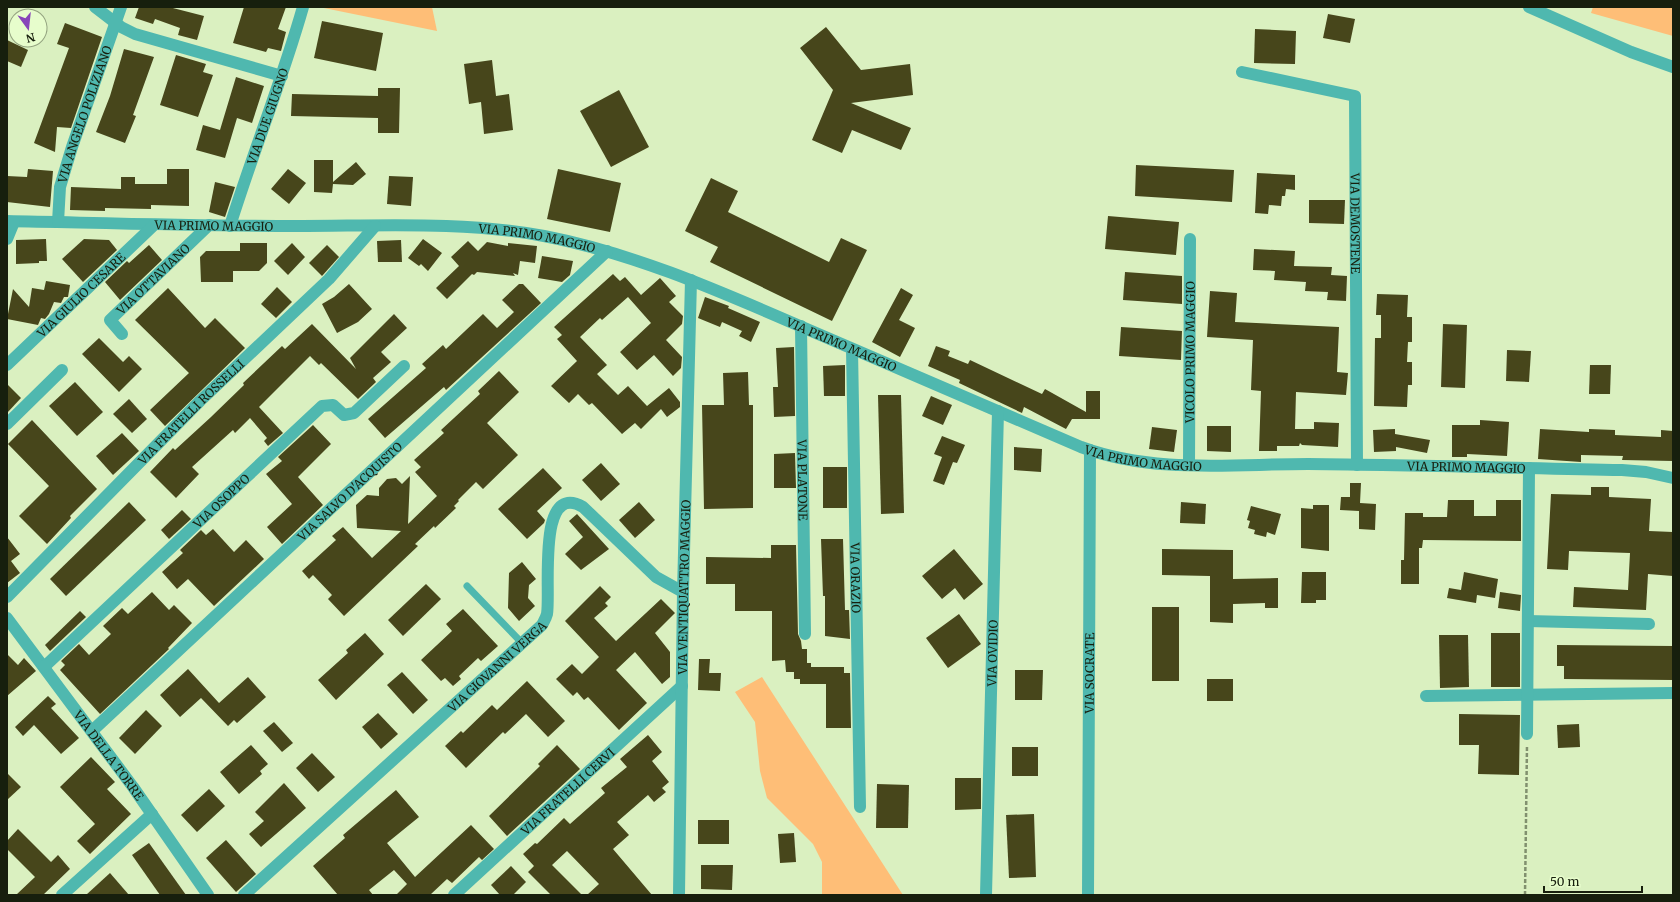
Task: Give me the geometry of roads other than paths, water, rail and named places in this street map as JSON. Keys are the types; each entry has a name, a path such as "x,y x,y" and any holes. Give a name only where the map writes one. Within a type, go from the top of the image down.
{"street":[{"path":"95,7 115,23 130,32 153,40 282,76"},
{"name":"VIA ANGELO POLIZIANO","path":"58,222 62,180 121,7"},
{"name":"VIA DUE GIUGNO","path":"230,226 251,160 282,76 303,7"},
{"path":"1529,7 1631,52 1673,67"},
{"name":"VIA DEMOSTENE","path":"1242,72 1355,96 1357,465"},
{"path":"7,239 10,222"},
{"name":"VIA PRIMO MAGGIO","path":"10,222 230,226 415,226 511,231 552,238 607,251 691,280 1090,450 1142,462 1189,465 1357,465 1626,470 1673,478"},
{"name":"VIA GIULIO CESARE","path":"7,365 154,225"},
{"name":"VIA OTTAVIANO","path":"122,334 110,320 209,225"},
{"name":"VIA FRATELLI ROSSELLI","path":"7,597 200,401 329,279 375,226"},
{"name":"VICOLO PRIMO MAGGIO","path":"1189,465 1190,239"},
{"name":"VIA SALVO D'ACQUISTO","path":"92,731 607,251"},
{"name":"VIA VENTIQUATTRO MAGGIO","path":"679,895 683,592 691,280"},
{"name":"VIA PLATONE","path":"801,326 805,634"},
{"name":"VIA ORAZIO","path":"852,349 860,807"},
{"name":"VIA OSOPPO","path":"44,667 322,406 333,405 344,415 354,414 404,366"},
{"path":"7,424 62,370"},
{"name":"VIA OVIDIO","path":"986,895 998,411"},
{"name":"VIA SOCRATE","path":"1088,895 1090,450"},
{"path":"1527,734 1529,468"},
{"name":"VIA GIOVANNI VERGA","path":"244,895 542,625 546,615 551,524 556,510 569,503 584,507 656,578 683,592"},
{"name":"VIA DELLA TORRE","path":"7,618 92,731 208,895"},
{"path":"1528,621 1649,624"},
{"name":"VIA FRATELLI CERVI","path":"454,895 682,686"},
{"path":"1426,696 1673,693"},
{"path":"62,895 152,814"}],"lane":[{"path":"467,586 522,643"}]}
